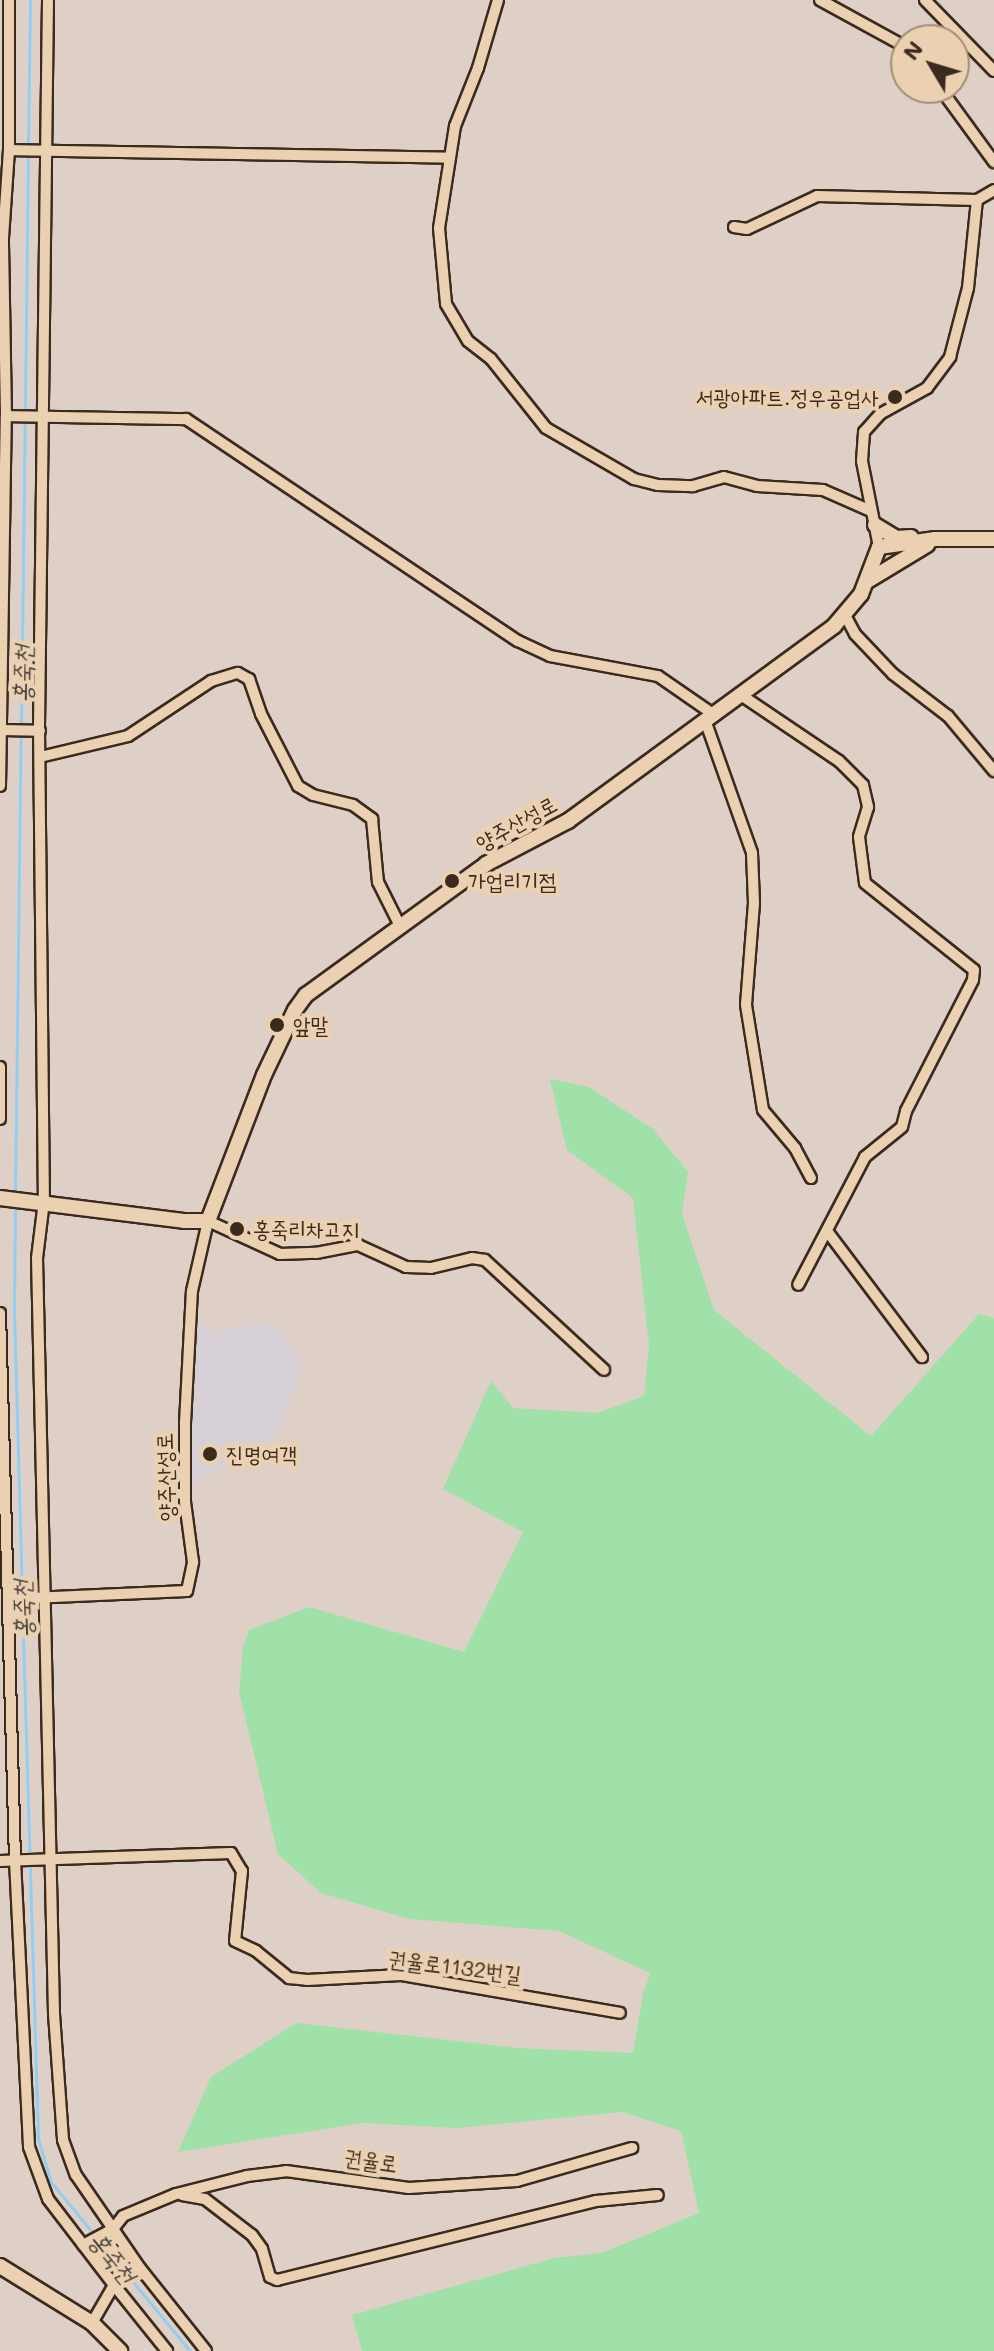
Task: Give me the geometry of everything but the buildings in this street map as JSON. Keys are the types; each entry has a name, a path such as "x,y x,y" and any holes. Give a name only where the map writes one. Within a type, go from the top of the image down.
{"street":[{"path":"0,786 6,416 3,238 9,150 9,0"},
{"path":"48,0 40,731 44,1201 37,1258 54,2014 63,2140 76,2175 206,2351"},
{"path":"498,0 478,68 455,126 449,158 439,228 446,304 468,341 491,359 546,428 634,479 658,485 693,486 724,477 757,486 823,490 873,518 897,538 994,539"},
{"path":"820,0 890,38"},
{"path":"925,0 994,71"},
{"path":"952,104 994,162"},
{"path":"9,150 449,158"},
{"path":"734,227 747,229 817,196 977,200 994,190"},
{"name":"양주산성로","path":"45,1597 187,1591 193,1562 185,1502 185,1407 192,1291 208,1221 264,1075 295,1010 306,995 486,864 568,821 741,695 845,615 869,580 879,547 862,461 864,432 880,414 927,388 950,357 968,288 977,200"},
{"path":"6,416 186,419 518,641 550,656 658,676 709,717 752,853 754,903 746,1005 763,1110 795,1148 811,1178"},
{"path":"879,547 935,539"},
{"path":"869,580 935,539"},
{"path":"845,615 855,634 893,674 948,716 994,771"},
{"path":"40,757 128,736 211,681 238,673 249,679 267,728 298,786 313,795 353,805 372,819 378,882 400,926"},
{"path":"741,695 839,761 863,785 868,807 859,837 865,883 974,970 973,980 906,1111 902,1127 865,1157 798,1285"},
{"path":"1,730 40,731"},
{"path":"0,1067 0,1119"},
{"path":"2,1198 184,1221 208,1221 280,1254 316,1253 358,1245 406,1267 431,1268 472,1258 485,1260 604,1370"},
{"path":"827,1231 922,1357"},
{"path":"0,1313 15,1860 29,2147 48,2199 167,2351"},
{"path":"9,1599 45,1597"},
{"name":"권율로1132번길","path":"50,1858 231,1853 242,1871 235,1941 256,1951 289,1978 307,1980 401,1975 620,2013"},
{"path":"0,1861 50,1858"},
{"name":"권율로","path":"83,2245 113,2229 123,2216 176,2194 247,2176 286,2171 409,2188 517,2181 632,2148"},
{"path":"176,2194 205,2199 252,2235 262,2249 270,2277 277,2280 596,2201 658,2195"},
{"path":"0,2266 92,2323 120,2351"},
{"path":"92,2323 114,2285"}],"shaded area":[{"path":"194,1322 218,1331 266,1322 276,1325 303,1364 276,1437 192,1484"}],"green space":[{"path":"550,1079 589,1087 653,1129 688,1172 682,1214 714,1310 871,1436 979,1314 994,1318 994,2351 362,2351 352,2315 554,2258 602,2253 699,2213 681,2131 622,2112 457,2128 363,2123 178,2152 211,2077 296,2023 519,2048 633,2053 643,1994 650,1973 559,1931 409,1919 321,1893 278,1854 239,1692 243,1648 249,1630 309,1607 464,1652 523,1532 443,1489 491,1381 513,1408 597,1413 644,1396 649,1345 633,1198 567,1150"}],"waterway":[{"name":"홍죽천","path":"28,147 30,0"},
{"name":"홍죽천","path":"21,727 28,155"},
{"name":"홍죽천","path":"15,1195 21,735"},
{"name":"홍죽천","path":"15,1203 14,1310 22,1595"},
{"name":"홍죽천","path":"22,1603 38,2139 51,2182 190,2351"}],"place":[{"name":"서광아파트.정우공업사","path":"895,397"},
{"name":"가업리기점","path":"452,881"},
{"name":"앞말","path":"277,1025"},
{"name":"홍죽리차고지","path":"237,1229"},
{"name":"진명여객","path":"210,1454"}]}
